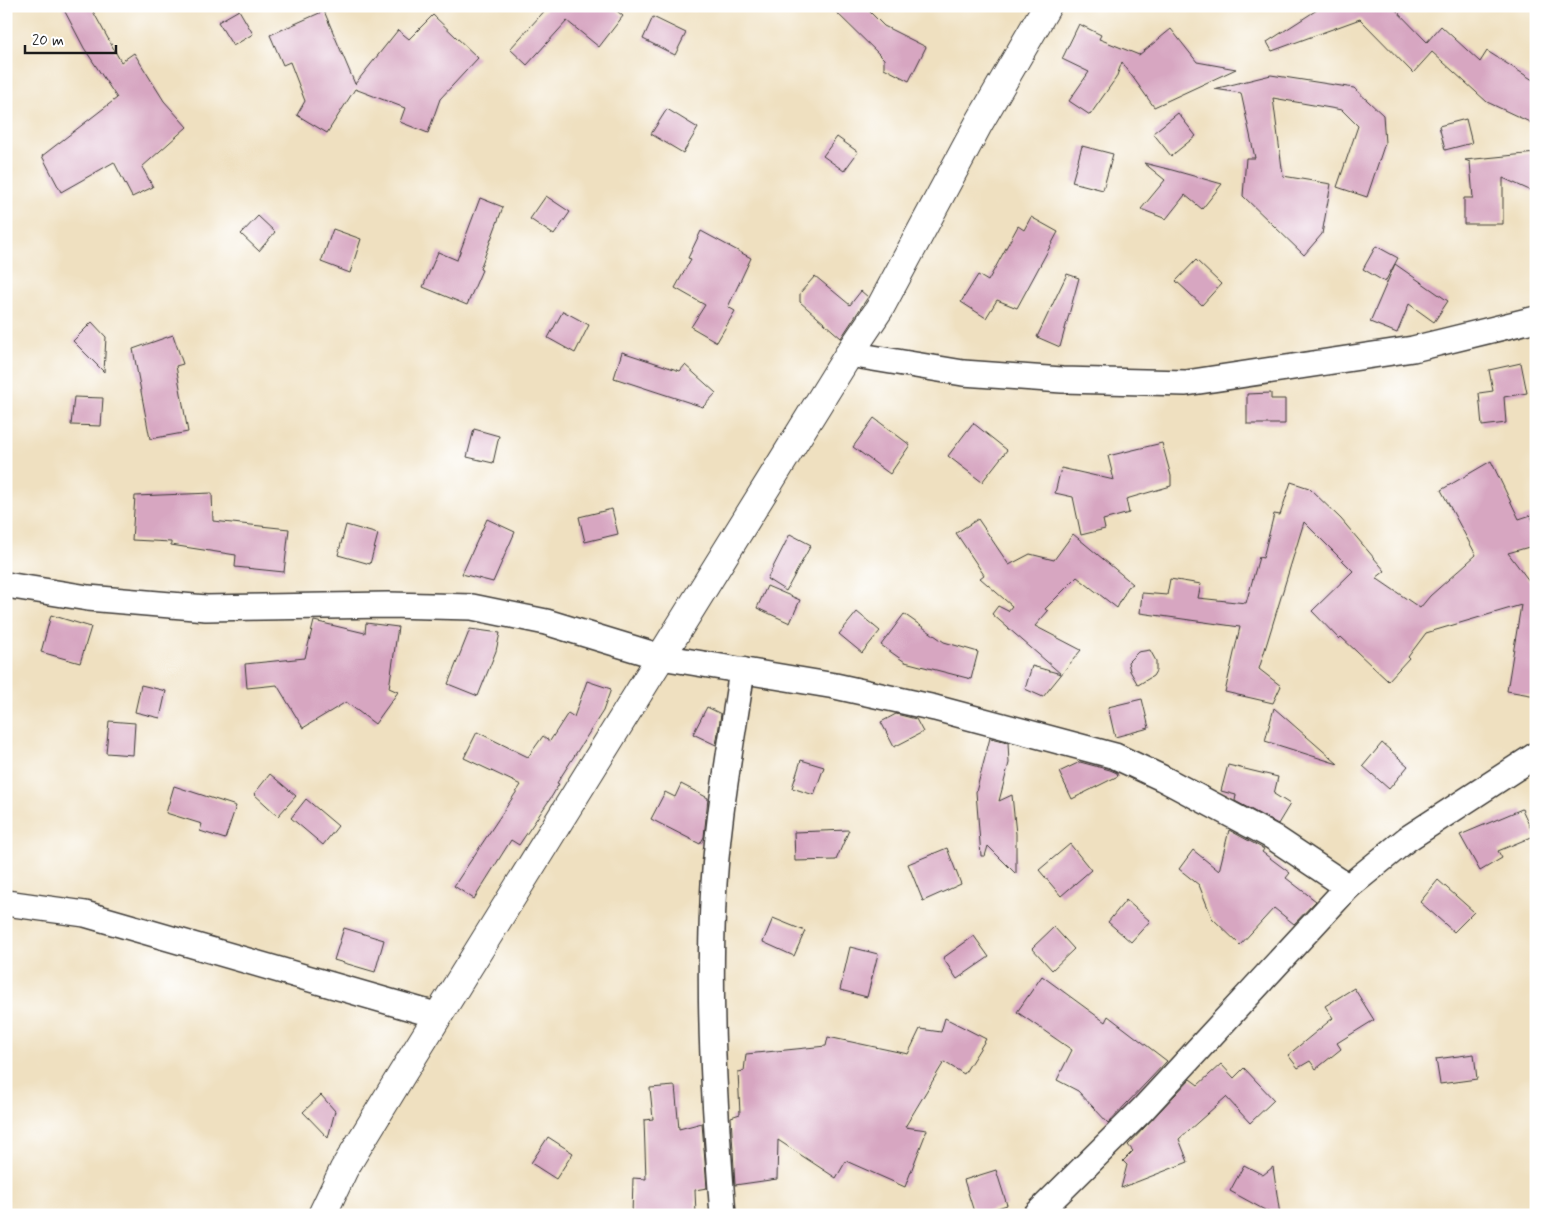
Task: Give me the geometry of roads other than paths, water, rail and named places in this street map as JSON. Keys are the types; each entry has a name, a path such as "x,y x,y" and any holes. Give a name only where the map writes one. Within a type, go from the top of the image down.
{"street":[{"path":"322,1215 344,1169 849,354 880,308 979,123 1047,6"},
{"path":"849,354 963,373 1062,380 1186,383 1413,349 1536,318"},
{"path":"6,585 88,598 206,608 388,605 472,607 546,622 661,657 835,686 935,708 1115,756 1162,778 1273,837 1348,887"},
{"path":"723,1215 712,1076 710,980 712,921 717,845 742,670"},
{"path":"1036,1215 1142,1110 1348,887 1406,839 1536,755"},
{"path":"6,903 85,914 439,1016"}]}
